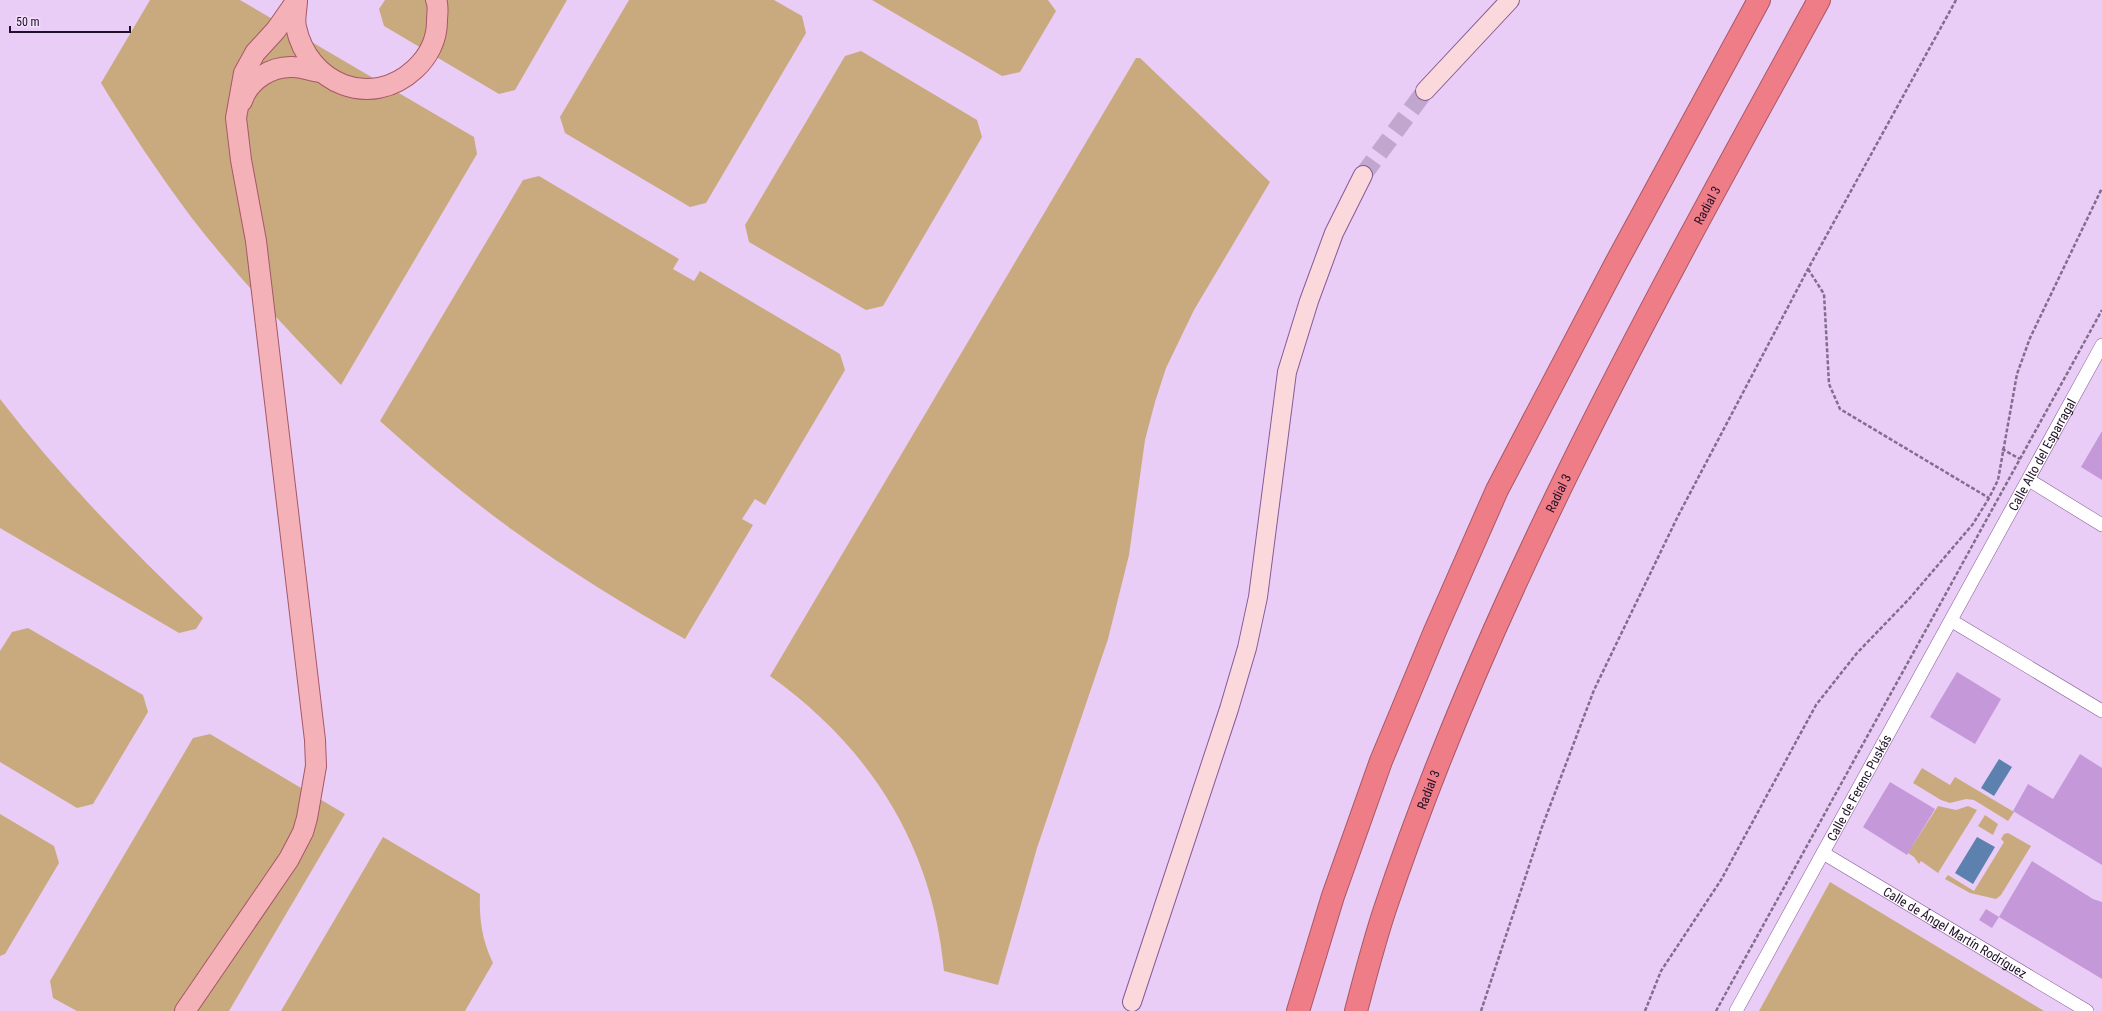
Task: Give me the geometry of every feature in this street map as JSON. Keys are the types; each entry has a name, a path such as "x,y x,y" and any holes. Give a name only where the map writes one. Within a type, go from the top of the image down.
{"highway":[{"path":"1298,1011 1333,896 1381,761 1435,631 1497,490 1615,265 1759,0"},
{"name":"Radial 3","path":"1356,1011 1385,910 1433,779 1506,603 1579,452 1676,263 1819,0"}],"main road":[{"path":"297,0 296,26 304,52 320,72 332,80 355,89 381,88 404,79 425,60 437,33 436,0"},
{"path":"185,1011 289,859 303,832 307,818 316,766 315,740 304,637 260,271 252,214 241,160 236,118 244,73 255,53 276,30 297,0"},
{"path":"236,118 244,94 256,80 273,69 293,67 320,72"}],"street":[{"path":"1425,91 1510,0"},
{"path":"1132,1002 1229,709 1247,648 1258,597 1287,372 1309,300 1334,233 1363,175"},
{"name":"Calle Alto del Esparragal","path":"1982,565 2102,345"},
{"path":"2029,480 2102,525"},
{"name":"Calle de Ferenc Puskás","path":"1736,1011 1982,565"},
{"path":"1952,621 2102,711"},
{"name":"Calle de Ángel Martín Rodríguez","path":"1823,853 2087,1011"}],"path":[{"path":"1481,1011 1542,827 1594,690 1678,516 1808,269 1956,0"},
{"path":"1645,1011 1661,971 1721,880 1816,705 1857,653 1909,599 1973,524 1989,498 1998,480 2002,449 2017,374 2030,338 2102,188"},
{"path":"1808,269 1824,294 1830,384 1840,409 1989,498"},
{"path":"1716,1011 2102,310"},
{"path":"2002,449 2026,462"}],"shaded area":[{"path":"150,0 240,0 474,137 477,154 341,385 263,303 226,261 191,217 144,151 101,83"},
{"path":"385,0 567,0 515,90 499,94 384,26 379,9"},
{"path":"629,0 774,0 802,16 806,33 706,203 690,207 565,133 560,117"},
{"path":"872,0 1048,0 1056,11 1020,72 1002,76"},
{"path":"861,51 977,120 982,137 883,306 866,310 749,242 745,225 845,56"},
{"path":"1136,58 1140,58 1270,182 1194,310 1166,368 1145,440 1129,555 1108,639 1037,848 998,985 944,971 938,926 926,883 911,842 891,804 867,768 838,735 806,704 770,676"},
{"path":"539,176 679,259 673,269 694,281 700,271 840,354 845,370 765,505 755,499 742,519 753,525 685,639 641,614 555,560 514,531 446,478 380,421 523,180"},
{"path":"0,399 47,457 97,512 149,566 203,618 196,629 179,633 0,528"},
{"path":"28,628 143,695 148,712 93,804 77,808 0,762 0,651 12,632"},
{"path":"210,734 345,814 229,1011 77,1011 53,998 50,981 193,738"},
{"path":"1922,768 1950,785 1955,777 2014,812 2008,821 1974,800 1966,799 1950,803 1941,800 1913,783"},
{"path":"1938,806 1956,810 1968,806 1977,810 1938,873 1921,861 1919,864 1914,857 1908,853"},
{"path":"0,814 54,846 59,863 5,954 0,956"},
{"path":"1985,815 1998,824 1993,835 1978,826"},
{"path":"2008,833 2031,846 2001,895 1996,899 1970,893 1945,879 1948,875 1974,891 2004,842 2001,839 2004,834"},
{"path":"383,837 480,894 482,929 486,946 493,963 465,1011 281,1011"},
{"path":"1830,882 2044,1011 1759,1011"}],"water":[{"path":"1999,759 2012,767 1994,796 1981,788"},
{"path":"1977,837 1995,847 1973,884 1955,873"}],"building":[{"path":"2102,431 2102,480 2081,467"},
{"path":"1957,672 2001,699 1975,744 1930,717"},
{"path":"2080,754 2102,768 2102,865 2013,811 2028,784 2053,799"},
{"path":"1890,782 1935,809 1907,855 1863,827"},
{"path":"2032,861 2093,899 2102,902 2102,979 1999,917"},
{"path":"1986,909 1999,917 1992,928 1979,920"}],"tunnel":[{"path":"1363,175 1425,91"}]}
